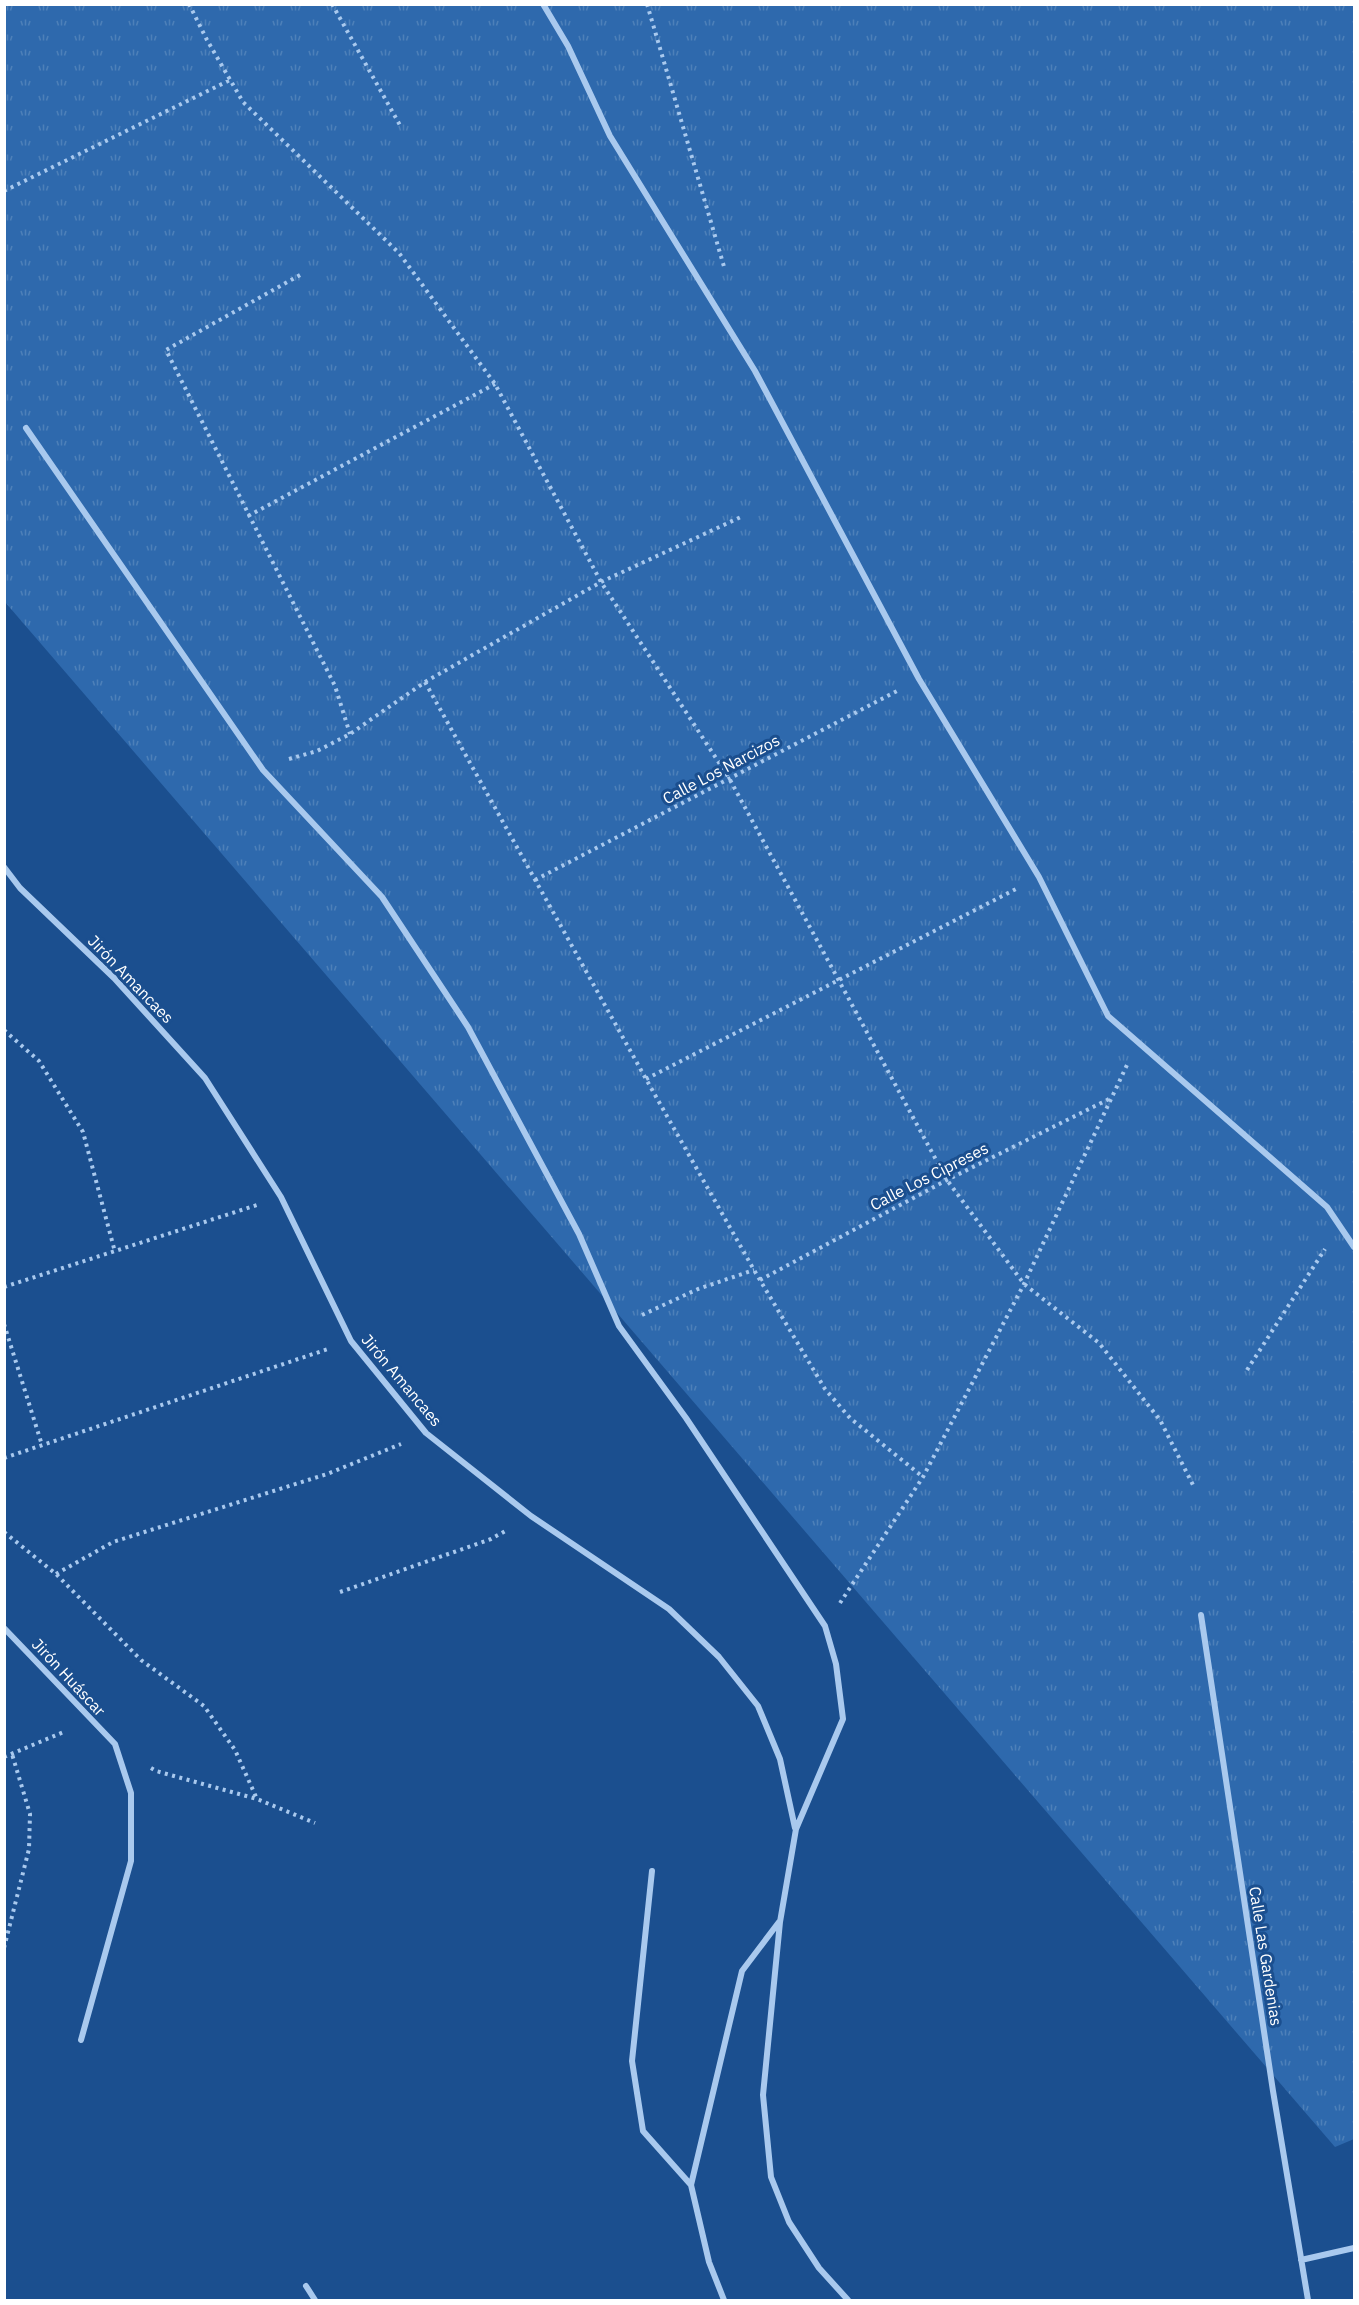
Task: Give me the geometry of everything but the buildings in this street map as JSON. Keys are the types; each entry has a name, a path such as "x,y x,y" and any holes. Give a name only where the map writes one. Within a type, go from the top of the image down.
{"street":[{"path":"543,4 568,46 610,136 755,371 919,680 1039,877 1108,1016 1327,1208 1354,1247"},
{"path":"26,428 263,770 382,897 468,1027 579,1234 619,1326 686,1418 825,1626 836,1664 843,1719 796,1829 780,1922 764,2095 771,2177 789,2222 819,2268 848,2301"},
{"name":"Jirón Amancaes","path":"4,867 20,888 114,978 205,1078 281,1197 351,1341 426,1433 531,1516 669,1609 718,1657 758,1706 780,1759 796,1829"},
{"name":"Calle Las Gardenias","path":"1200,1616 1308,2301"},
{"name":"Jirón Huáscar","path":"4,1628 115,1744"},
{"path":"81,2040 131,1861 131,1793 115,1744"},
{"path":"652,1871 632,2061 643,2131 692,2185"},
{"path":"724,2301 709,2262 692,2185 742,1971 780,1922"},
{"path":"1301,2260 1354,2248"},
{"path":"306,2286 315,2301"}],"path":[{"path":"189,4 243,102 399,253 495,384 601,582 729,778 947,1180 1024,1284 1099,1343 1160,1420 1194,1487"},
{"path":"332,4 401,127"},
{"path":"648,4 728,280"},
{"path":"4,191 230,80"},
{"path":"300,275 166,351 334,686 350,734"},
{"path":"248,516 495,384"},
{"path":"263,770 317,751 350,734 425,682 601,582 743,516"},
{"name":"Calle Los Narcizos","path":"535,880 919,680"},
{"path":"425,682 754,1270 825,1389 850,1418 923,1477"},
{"path":"646,1079 1039,877"},
{"path":"4,1030 39,1061 82,1132 115,1252"},
{"path":"825,1626 923,1477 1024,1284 1138,1042"},
{"name":"Calle Los Cipreses","path":"760,1280 947,1180 1112,1098"},
{"path":"4,1287 281,1197"},
{"path":"1247,1370 1340,1226"},
{"path":"619,1326 698,1289 754,1270"},
{"path":"4,1324 42,1445"},
{"path":"4,1458 351,1341"},
{"path":"56,1574 113,1542 327,1474 426,1433"},
{"path":"340,1592 491,1539 531,1516"},
{"path":"4,1532 56,1574 141,1660 204,1706 235,1750 257,1799"},
{"path":"4,1757 91,1720"},
{"path":"115,1744 156,1771 257,1799 315,1823"},
{"path":"4,1948 29,1849 30,1814 12,1754"}],"green space":[{"path":"4,5 1354,5 1354,2139 1335,2147 5,602"}]}
